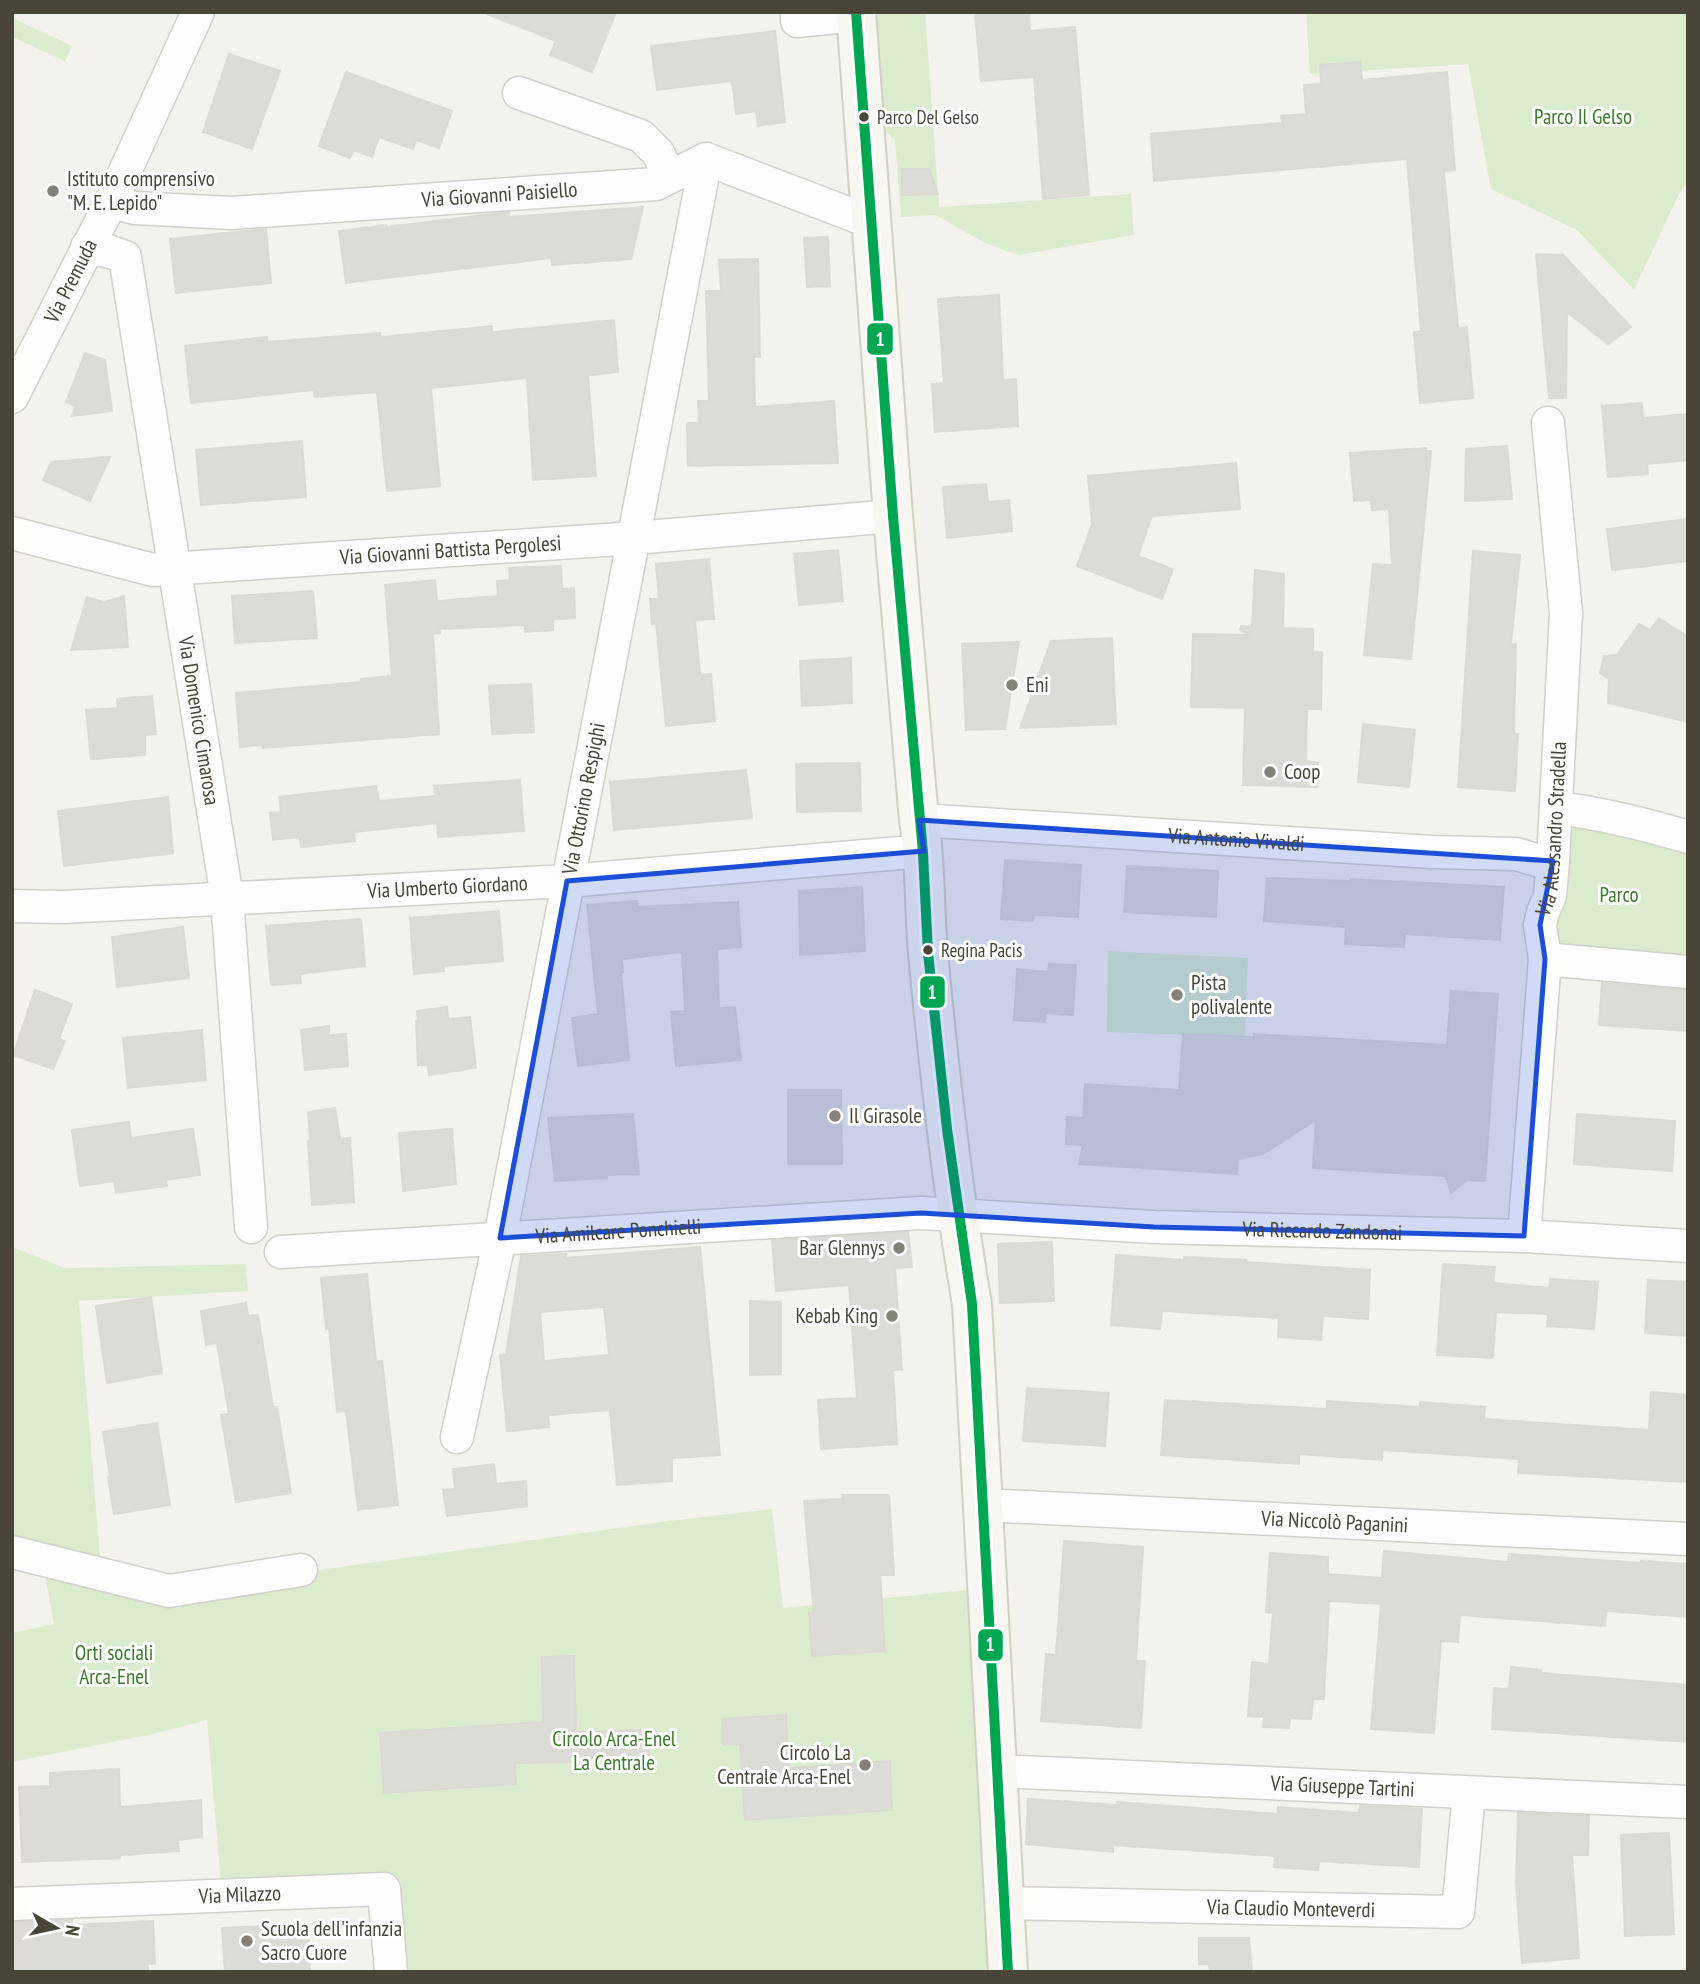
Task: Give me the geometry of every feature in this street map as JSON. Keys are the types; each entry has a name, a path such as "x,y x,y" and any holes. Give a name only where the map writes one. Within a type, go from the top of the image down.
{"main road":[{"path":"856,13 893,516 921,835 928,956 957,1214 972,1304 1008,1972"}],"street":[{"name":"Via Premuda","path":"12,397 111,202 198,12"},
{"path":"797,12 797,21 856,13"},
{"path":"519,93 641,136 658,153 670,177"},
{"name":"Via Giovanni Paisiello","path":"111,202 135,208 231,213 656,184 706,159"},
{"path":"706,159 871,222"},
{"name":"Via Ottorino Respighi","path":"457,1437 500,1238 706,159"},
{"name":"Via Domenico Cimarosa","path":"87,247 125,257 226,898 251,1227"},
{"name":"Via Alessandro Stradella","path":"1524,1236 1545,959 1540,925 1550,896 1553,860 1566,613 1548,422"},
{"name":"Via Giovanni Battista Pergolesi","path":"12,533 153,570 635,538 893,516"},
{"path":"1556,808 1635,821 1688,836"},
{"name":"Via Antonio Vivaldi","path":"921,835 1516,854 1543,862 1553,860"},
{"name":"Via Umberto Giordano","path":"12,906 63,906 567,881 921,835"},
{"path":"1545,959 1688,972"},
{"name":"Via Amilcare Ponchielli","path":"281,1252 921,1213 957,1214"},
{"name":"Via Riccardo Zandonai","path":"957,1214 1154,1227 1524,1236 1688,1246"},
{"name":"Via Niccolò Paganini","path":"982,1505 1688,1539"},
{"path":"12,1552 169,1591 301,1570"},
{"name":"Via Giuseppe Tartini","path":"997,1771 1688,1802"},
{"name":"Via Claudio Monteverdi","path":"1004,1903 1458,1912 1469,1793"},
{"name":"Via Milazzo","path":"12,1905 384,1889 391,1972"}],"highlighted area":[{"path":"919,820 1553,861 1540,925 1545,959 1524,1236 1154,1227 921,1213 500,1238 567,881 924,851"}],"green space":[{"path":"866,12 925,12 939,207 1131,194 1134,235 1019,255 985,243 936,215 901,217 895,140 874,121"},
{"name":"Parco Il Gelso","path":"1306,12 1688,12 1688,181 1678,196 1634,290 1577,230 1491,189 1468,64 1310,74"},
{"path":"12,18 72,46 65,61 12,37"},
{"name":"Parco","path":"1556,808 1688,837 1688,972 1545,959"},
{"name":"Pista polivalente","path":"1108,951 1248,958 1245,1037 1107,1032"},
{"path":"12,1247 65,1268 246,1264 248,1291 79,1301 100,1558 12,1535"},
{"name":"Circolo Arca-Enel La Centrale","path":"772,1509 783,1608 987,1588 1008,1972 391,1972 384,1889 222,1895 207,1720 158,1733 12,1762 12,1633 54,1624 42,1559 169,1591"}],"building":[{"path":"487,12 616,12 592,72 550,55 556,41"},
{"path":"975,12 1029,12 1030,31 1075,27 1089,195 1043,199 1034,77 981,81"},
{"path":"775,31 785,122 758,126 756,111 736,114 732,81 657,90 651,46"},
{"path":"229,54 280,71 252,149 203,132"},
{"path":"1360,62 1362,80 1447,72 1455,170 1444,171 1458,328 1467,327 1473,398 1420,403 1414,332 1421,331 1407,159 1154,181 1151,134 1282,123 1281,116 1306,114 1304,85 1321,84 1320,65"},
{"path":"346,72 452,111 439,148 416,140 413,149 379,137 372,157 354,150 350,158 319,146"},
{"path":"902,169 929,169 938,194 902,195"},
{"path":"643,207 631,259 552,265 551,258 346,283 339,231 509,212 509,217"},
{"path":"266,229 271,283 176,293 170,239"},
{"path":"828,237 830,286 807,287 804,238"},
{"path":"1536,254 1563,255 1631,327 1608,344 1567,312 1566,398 1549,398"},
{"path":"758,259 760,357 754,357 755,407 834,401 838,463 688,466 687,423 699,423 698,401 709,401 706,291 721,291 719,260"},
{"path":"999,295 1003,380 1016,379 1018,426 935,432 932,384 944,383 938,299"},
{"path":"614,320 618,372 588,375 596,476 533,480 527,378 431,388 440,486 387,491 377,392 315,397 314,390 191,403 185,346 267,337 267,342 380,333 381,337 492,326 492,332"},
{"path":"85,353 105,360 112,411 72,416 76,406 66,402"},
{"path":"1642,403 1643,418 1688,414 1688,460 1647,464 1648,474 1608,477 1602,406"},
{"path":"302,441 306,497 201,505 196,450"},
{"path":"1507,446 1512,499 1465,501 1466,449"},
{"path":"1426,448 1426,451 1431,451 1411,659 1364,655 1373,564 1392,565 1389,509 1372,510 1371,500 1354,501 1350,453"},
{"path":"110,457 90,501 43,480 51,462"},
{"path":"1236,463 1240,509 1152,516 1138,556 1173,569 1162,599 1077,566 1092,525 1088,476"},
{"path":"986,484 988,502 1009,500 1012,531 947,538 943,487"},
{"path":"1688,519 1688,561 1612,570 1607,529"},
{"path":"838,550 843,601 799,605 794,554"},
{"path":"1473,551 1520,555 1511,644 1516,644 1514,734 1518,734 1515,791 1458,787"},
{"path":"709,559 714,619 695,620 700,675 711,674 715,721 666,726 656,623 652,624 650,599 659,599 656,564"},
{"path":"561,566 562,589 574,588 575,618 553,619 553,630 525,632 525,625 439,629 440,633 433,634 439,734 263,748 263,745 240,747 236,693 361,682 361,679 392,676 385,585 435,580 437,601 498,596 497,581 510,580 509,568"},
{"path":"1255,570 1284,574 1283,628 1313,629 1313,652 1322,652 1321,709 1307,709 1306,761 1318,763 1317,787 1243,785 1245,708 1191,707 1193,634 1251,635 1240,630 1241,626 1252,627"},
{"path":"313,591 317,638 235,643 232,596"},
{"path":"124,596 128,647 71,650 87,597 104,602"},
{"path":"1659,618 1688,637 1688,722 1608,703 1609,679 1600,673 1604,656 1617,655 1639,624 1650,630"},
{"path":"1112,638 1116,724 1020,728 1051,641"},
{"path":"1019,642 1005,729 966,730 962,644"},
{"path":"851,658 852,703 802,706 800,661"},
{"path":"531,684 534,732 492,734 489,686"},
{"path":"152,696 156,734 145,735 145,755 91,759 86,710 118,708 117,699"},
{"path":"1363,724 1415,730 1409,787 1358,782"},
{"path":"860,763 861,811 797,812 796,764"},
{"path":"746,770 752,818 614,830 610,782"},
{"path":"520,780 524,831 438,837 437,823 354,832 355,841 301,847 300,837 273,840 270,813 281,812 279,797 376,786 379,801 435,796 434,786"},
{"path":"168,797 173,853 64,866 58,811"},
{"path":"1005,860 1081,865 1078,917 1034,915 1033,921 1001,919"},
{"path":"1127,866 1218,871 1216,917 1124,912"},
{"path":"1267,878 1350,879 1504,887 1500,940 1405,934 1404,947 1345,944 1346,927 1264,921"},
{"path":"862,887 865,951 800,955 799,891"},
{"path":"637,901 638,907 738,902 741,947 717,949 719,1008 735,1007 741,1060 676,1066 671,1012 685,1011 682,952 622,959 629,1060 578,1066 572,1018 598,1014 587,905"},
{"path":"499,911 503,961 443,966 444,971 414,974 410,918"},
{"path":"361,919 365,966 300,974 301,983 271,985 266,926"},
{"path":"183,927 189,978 117,987 112,937"},
{"path":"1049,964 1076,965 1073,1015 1046,1013 1045,1022 1014,1020 1017,969 1048,972"},
{"path":"1602,983 1688,990 1688,1031 1599,1025"},
{"path":"35,990 72,1004 59,1039 65,1041 53,1069 13,1055"},
{"path":"1451,991 1498,994 1485,1181 1467,1180 1451,1193 1446,1176 1313,1168 1316,1120 1263,1154 1238,1159 1237,1174 1079,1164 1083,1145 1066,1144 1067,1117 1083,1118 1085,1084 1179,1090 1183,1034 1254,1037 1254,1034 1447,1045"},
{"path":"447,1007 448,1019 470,1017 476,1068 429,1075 428,1065 418,1065 417,1011"},
{"path":"329,1026 329,1035 346,1034 348,1066 305,1070 301,1030"},
{"path":"202,1030 206,1080 128,1088 123,1038"},
{"path":"788,1090 841,1090 842,1164 788,1164"},
{"path":"335,1108 340,1139 350,1138 354,1202 312,1205 308,1112"},
{"path":"633,1114 639,1174 555,1181 548,1118"},
{"path":"1577,1114 1675,1121 1672,1171 1574,1164"},
{"path":"129,1122 131,1138 193,1129 200,1175 166,1180 167,1186 116,1193 114,1181 80,1186 72,1130"},
{"path":"452,1129 456,1184 403,1191 399,1133"},
{"path":"908,1232 912,1267 895,1268 902,1370 893,1370 897,1444 821,1449 818,1400 857,1398 849,1285 776,1291 772,1240"},
{"path":"1052,1242 1054,1301 1000,1303 998,1244"},
{"path":"700,1247 720,1455 672,1458 672,1481 617,1485 610,1410 548,1415 549,1427 507,1431 500,1355 506,1354 521,1256 566,1254 566,1258","holes":["604,1307 609,1355 544,1361 540,1312"]},
{"path":"1116,1255 1184,1260 1184,1257 1246,1260 1245,1262 1370,1270 1368,1319 1323,1316 1321,1340 1278,1337 1279,1318 1162,1311 1160,1329 1111,1325"},
{"path":"1443,1264 1495,1267 1493,1283 1550,1288 1550,1279 1598,1282 1594,1329 1547,1326 1548,1314 1496,1312 1493,1358 1437,1355"},
{"path":"367,1274 376,1362 382,1361 398,1505 358,1510 346,1411 337,1412 321,1278"},
{"path":"1648,1280 1688,1282 1688,1336 1645,1333"},
{"path":"151,1297 162,1373 107,1383 96,1306"},
{"path":"750,1301 781,1302 781,1374 750,1375"},
{"path":"246,1303 248,1316 258,1315 291,1493 236,1502 221,1415 229,1414 217,1343 206,1345 201,1311"},
{"path":"1027,1388 1109,1393 1105,1446 1023,1441"},
{"path":"1651,1392 1688,1395 1688,1482 1518,1473 1519,1459 1383,1450 1382,1460 1299,1454 1299,1464 1161,1455 1165,1400 1327,1409 1327,1401 1420,1407 1420,1402 1485,1407 1484,1419 1649,1430"},
{"path":"157,1423 170,1505 114,1514 103,1432"},
{"path":"494,1464 496,1484 526,1481 527,1506 447,1516 443,1490 455,1489 453,1469"},
{"path":"843,1495 889,1495 894,1575 880,1575 885,1651 812,1656 809,1613 814,1613 804,1501 843,1499"},
{"path":"1064,1541 1143,1547 1136,1661 1145,1661 1141,1728 1041,1721 1046,1654 1056,1655"},
{"path":"1384,1551 1508,1562 1509,1554 1688,1564 1688,1617 1606,1611 1605,1626 1460,1615 1458,1642 1441,1641 1434,1733 1371,1729 1381,1604 1329,1601 1324,1699 1313,1699 1311,1719 1290,1718 1289,1728 1263,1727 1264,1717 1248,1716 1252,1662 1269,1664 1273,1613 1266,1612 1270,1553 1328,1557 1328,1574 1382,1578"},
{"path":"574,1656 576,1732 649,1730 649,1758 515,1763 516,1784 384,1793 380,1733 543,1722 542,1657"},
{"path":"1511,1667 1541,1670 1541,1673 1688,1685 1688,1742 1492,1729 1494,1688 1509,1689"},
{"name":"Circolo La Centrale Arca-Enel","path":"786,1715 789,1768 890,1761 892,1810 745,1820 740,1744 723,1745 722,1719"},
{"path":"119,1769 120,1807 201,1800 202,1837 178,1840 179,1851 120,1855 120,1858 22,1862 19,1787 50,1786 50,1773"},
{"path":"1028,1799 1117,1805 1117,1802 1278,1814 1278,1807 1359,1813 1360,1806 1422,1809 1419,1867 1319,1861 1318,1870 1274,1867 1275,1856 1113,1845 1113,1852 1026,1844"},
{"path":"1518,1813 1589,1816 1588,1855 1572,1855 1579,1958 1522,1963 1516,1882"},
{"path":"1669,1833 1674,1934 1625,1936 1621,1835"},
{"path":"72,1920 72,1925 153,1921 155,1964 148,1964 148,1972 12,1972 12,1922"},
{"name":"Scuola dell'infanzia Sacro Cuore","path":"308,1924 310,1972 225,1972 222,1928"},
{"path":"1199,1938 1249,1938 1252,1972 1210,1972 1209,1964 1199,1964"}],"transit line":[{"name":"1","path":"856,12 893,516 923,853 928,953 947,1129 972,1304 1008,1972"}],"place":[{"name":"Parco Del Gelso","path":"864,117"},
{"name":"Istituto comprensivo \"M. E. Lepido\"","path":"53,191"},
{"name":"Eni","path":"1012,685"},
{"name":"Coop","path":"1270,772"},
{"name":"Regina Pacis","path":"928,950"},
{"name":"Pista polivalente","path":"1177,995"},
{"name":"Il Girasole","path":"835,1116"},
{"name":"Bar Glennys","path":"899,1248"},
{"name":"Kebab King","path":"892,1316"},
{"name":"Circolo La Centrale Arca-Enel","path":"865,1765"},
{"name":"Scuola dell'infanzia Sacro Cuore","path":"247,1941"}],"park label":[{"name":"Orti sociali Arca-Enel","path":"114,1665"}]}
